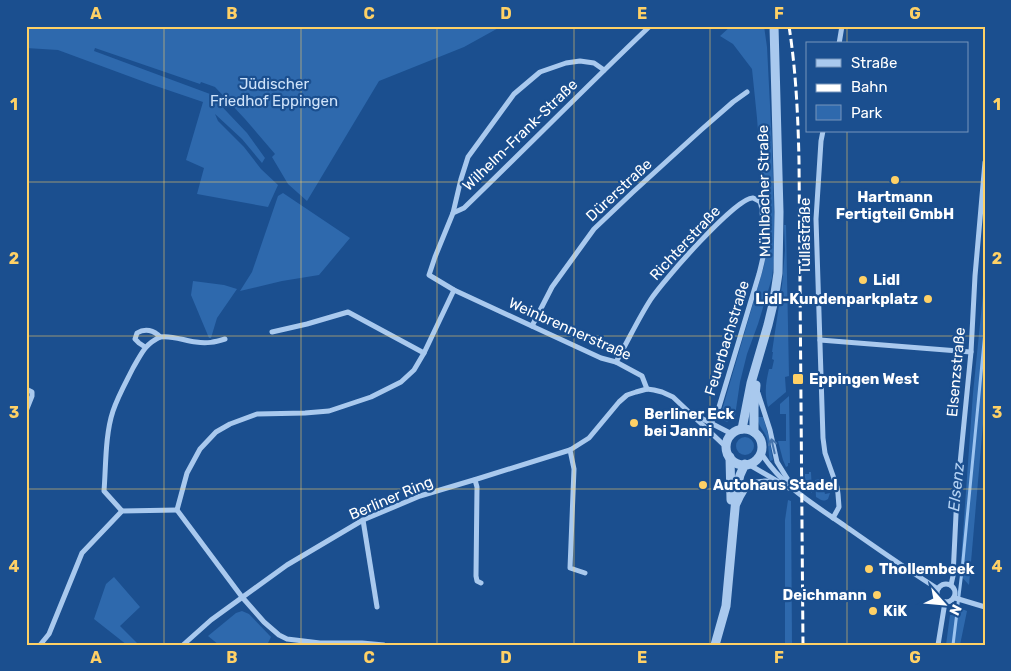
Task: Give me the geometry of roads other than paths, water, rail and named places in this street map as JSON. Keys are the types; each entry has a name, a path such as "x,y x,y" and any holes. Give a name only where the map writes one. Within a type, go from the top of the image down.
{"street":[{"name":"Wilhelm-Frank-Straße","path":"453,213 464,208 650,26"},
{"name":"Mühlbacher Straße","path":"742,429 751,383 774,300 778,273 779,212 774,26"},
{"path":"839,42 842,26"},
{"path":"453,213 468,157 514,94 540,72 566,63 594,63 604,70"},
{"name":"Dürerstraße","path":"532,326 552,287 594,229 701,130 747,92"},
{"name":"Tullastraße","path":"823,132 816,219 823,438 825,454 837,487 839,507 833,518"},
{"name":"Elsenzstraße","path":"951,585 985,162"},
{"name":"Richterstraße","path":"616,362 651,299 668,277 739,204 750,198"},
{"name":"Feuerbachstraße","path":"708,430 722,398 762,260 764,248 761,207 758,200 750,198"},
{"name":"Weinbrennerstraße","path":"453,213 429,275 454,290 601,358 616,362 642,376 647,389"},
{"path":"177,510 187,473 200,449 216,432 230,424 257,414 329,411 371,397 401,382 414,370 424,353 454,290"},
{"path":"272,332 348,312 424,353"},
{"path":"146,347 136,339 137,333 146,330 157,333 160,337"},
{"path":"122,511 104,492 109,431 114,410 128,377 146,347 160,337 166,336 198,343 213,343 224,339"},
{"path":"820,340 971,352"},
{"name":"Mühlbacher Straße","path":"754,432 754,407 760,354"},
{"name":"Mühlbacher Straße","path":"756,385 770,430 777,462 794,490"},
{"path":"26,389 32,392 32,396 26,409"},
{"path":"647,389 662,392 673,397 726,447 730,457 731,469 732,537"},
{"name":"Berliner Ring","path":"183,645 210,620 287,565 364,520 420,496 570,450 588,438 627,395 647,389"},
{"path":"690,413 732,434"},
{"path":"726,447 727,440 736,430 750,430 761,441 762,447 756,460 746,464 736,463 730,457"},
{"path":"570,450 574,469 570,568 585,573"},
{"name":"Mühlbacher Straße","path":"760,453 794,490"},
{"path":"715,645 726,606 737,487 740,475 746,464"},
{"name":"Mühlbacher Straße","path":"746,464 794,490 938,589"},
{"path":"475,480 477,486 476,576 477,581 481,583"},
{"name":"Mühlbacher Straße","path":"736,507 744,491 752,483 764,481 778,482"},
{"path":"40,645 49,634 82,553 122,511 177,510"},
{"path":"177,510 242,597 264,622 279,635 287,639 320,644 362,643 384,645"},
{"path":"364,520 378,607"},
{"path":"942,584 951,585 955,589 955,598 951,602 940,600 937,595 938,589 942,584"},
{"path":"955,598 985,607"},
{"path":"938,645 945,602"}],"waterway":[{"name":"Elsenz","path":"953,645 985,332"}],"railway":[{"path":"789,26 796,94 799,161 803,645"}],"place":[{"name":"Hartmann Fertigteil GmbH","path":"895,180"},
{"name":"Lidl","path":"863,280"},
{"name":"Lidl-Kundenparkplatz","path":"928,299"},
{"name":"Eppingen West","path":"798,379"},
{"name":"Berliner Eck bei Janni","path":"634,423"},
{"name":"Autohaus Stadel","path":"703,485"},
{"name":"Thollembeek","path":"869,569"},
{"name":"Deichmann","path":"877,595"},
{"name":"KiK","path":"873,611"}],"park label":[{"name":"Jüdischer Friedhof Eppingen","path":"274,92"}]}
